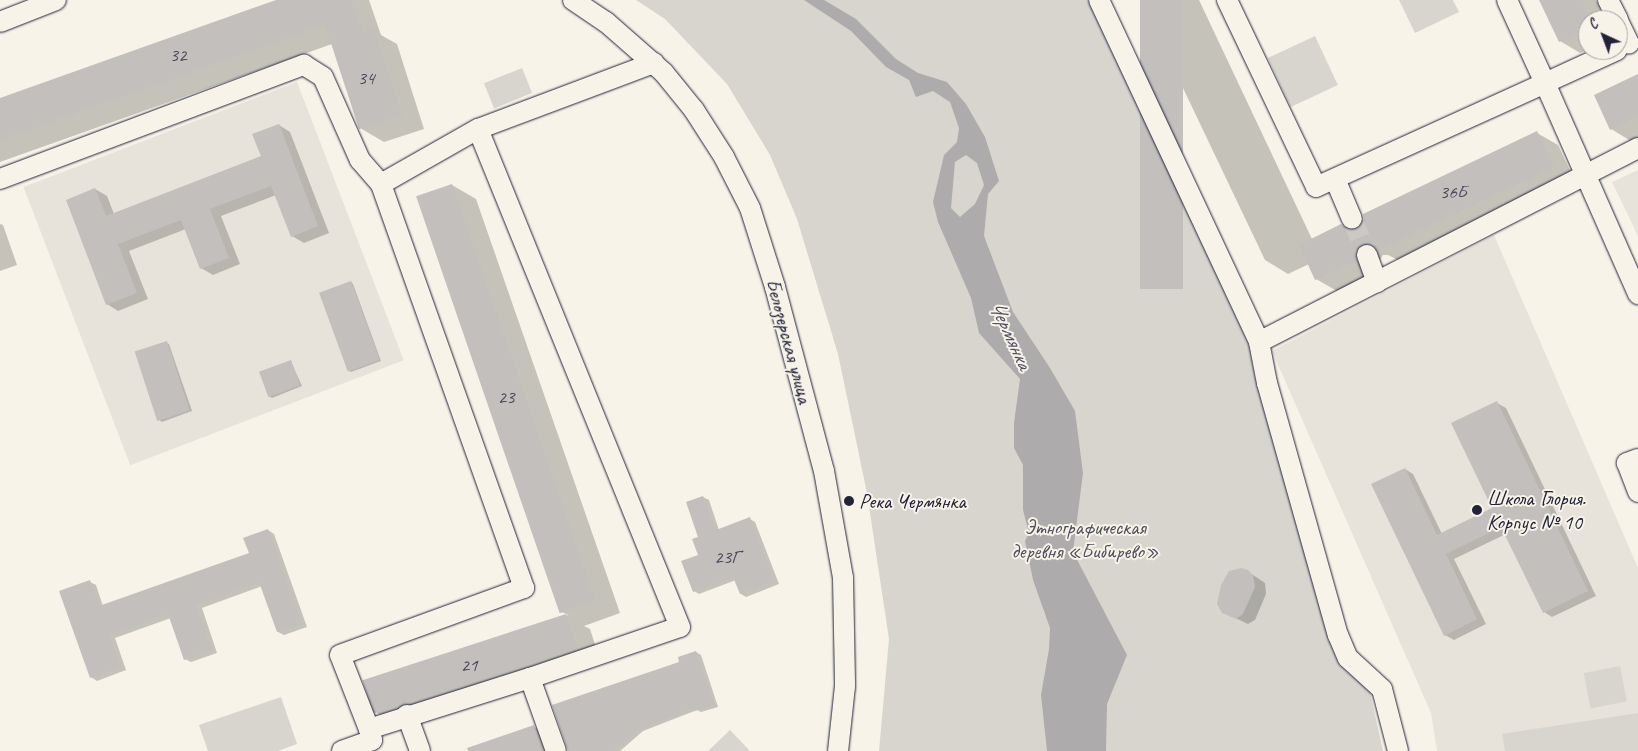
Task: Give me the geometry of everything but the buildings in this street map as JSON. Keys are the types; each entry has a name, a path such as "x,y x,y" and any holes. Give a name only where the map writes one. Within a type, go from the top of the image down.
{"street":[{"path":"0,22 56,0"},
{"name":"Белозерская улица","path":"573,0 606,22 654,63 694,110 724,158 750,208 776,287 824,471 843,578 845,686 838,751"},
{"path":"1099,0 1259,342 1267,383 1338,635 1348,658 1382,689 1398,751"},
{"path":"1227,0 1316,187 1596,60"},
{"path":"1507,0 1638,294"},
{"path":"381,184 478,128 654,63"},
{"path":"0,179 304,65 323,76 360,160 381,184 524,588 340,655 372,740 342,751"},
{"path":"368,729 407,715 530,678 680,627 478,128"},
{"path":"1259,342 1638,148"},
{"path":"1335,179 1352,219"},
{"path":"1367,256 1378,282"},
{"path":"1638,459 1627,463 1638,492"},
{"path":"530,678 556,751"},
{"path":"407,715 420,751"}],"shaded area":[{"path":"297,82 404,360 130,465 23,187"},
{"path":"1638,170 1638,236 1612,182"},
{"name":"Школа Глория. Корпус № 10","path":"1494,235 1638,568 1638,751 1437,751 1431,713 1272,351"}],"green space":[{"name":"Этнографическая деревня «Бибирево»","path":"636,0 1088,0 1248,333 1336,648 1370,692 1383,751 879,751 889,639 867,493 838,354 797,219 770,155 727,84 665,19"},
{"path":"1399,0 1453,0 1459,12 1415,33"},
{"path":"1315,36 1338,85 1291,107 1268,58"},
{"path":"522,68 532,93 494,108 484,83"},
{"path":"1620,666 1627,701 1591,708 1584,673"},
{"path":"281,697 297,744 278,751 208,751 199,725"},
{"path":"1638,713 1638,751 1505,751 1502,734"},
{"path":"730,730 750,751 708,751"}],"water":[{"name":"Чермянка","path":"804,0 824,0 856,19 896,59 918,73 947,82 966,104 985,137 999,181 988,194 984,236 1013,312 1050,368 1075,411 1083,473 1073,552 1127,655 1107,704 1106,751 1047,751 1041,695 1049,649 1050,628 1033,580 1025,541 1029,533 1023,510 1023,465 1014,448 1014,423 1020,379 979,333 971,298 938,222 933,202 944,155 957,142 959,128 950,102 933,91 916,97 909,80 886,67 851,31","holes":["966,155 977,163 984,185 975,204 960,217 951,208 955,162"]}],"tunnel":[{"path":"1352,219 1367,255"}],"place":[{"name":"Река Чермянка","path":"849,501"},
{"name":"Школа Глория. Корпус № 10","path":"1477,510"}]}
